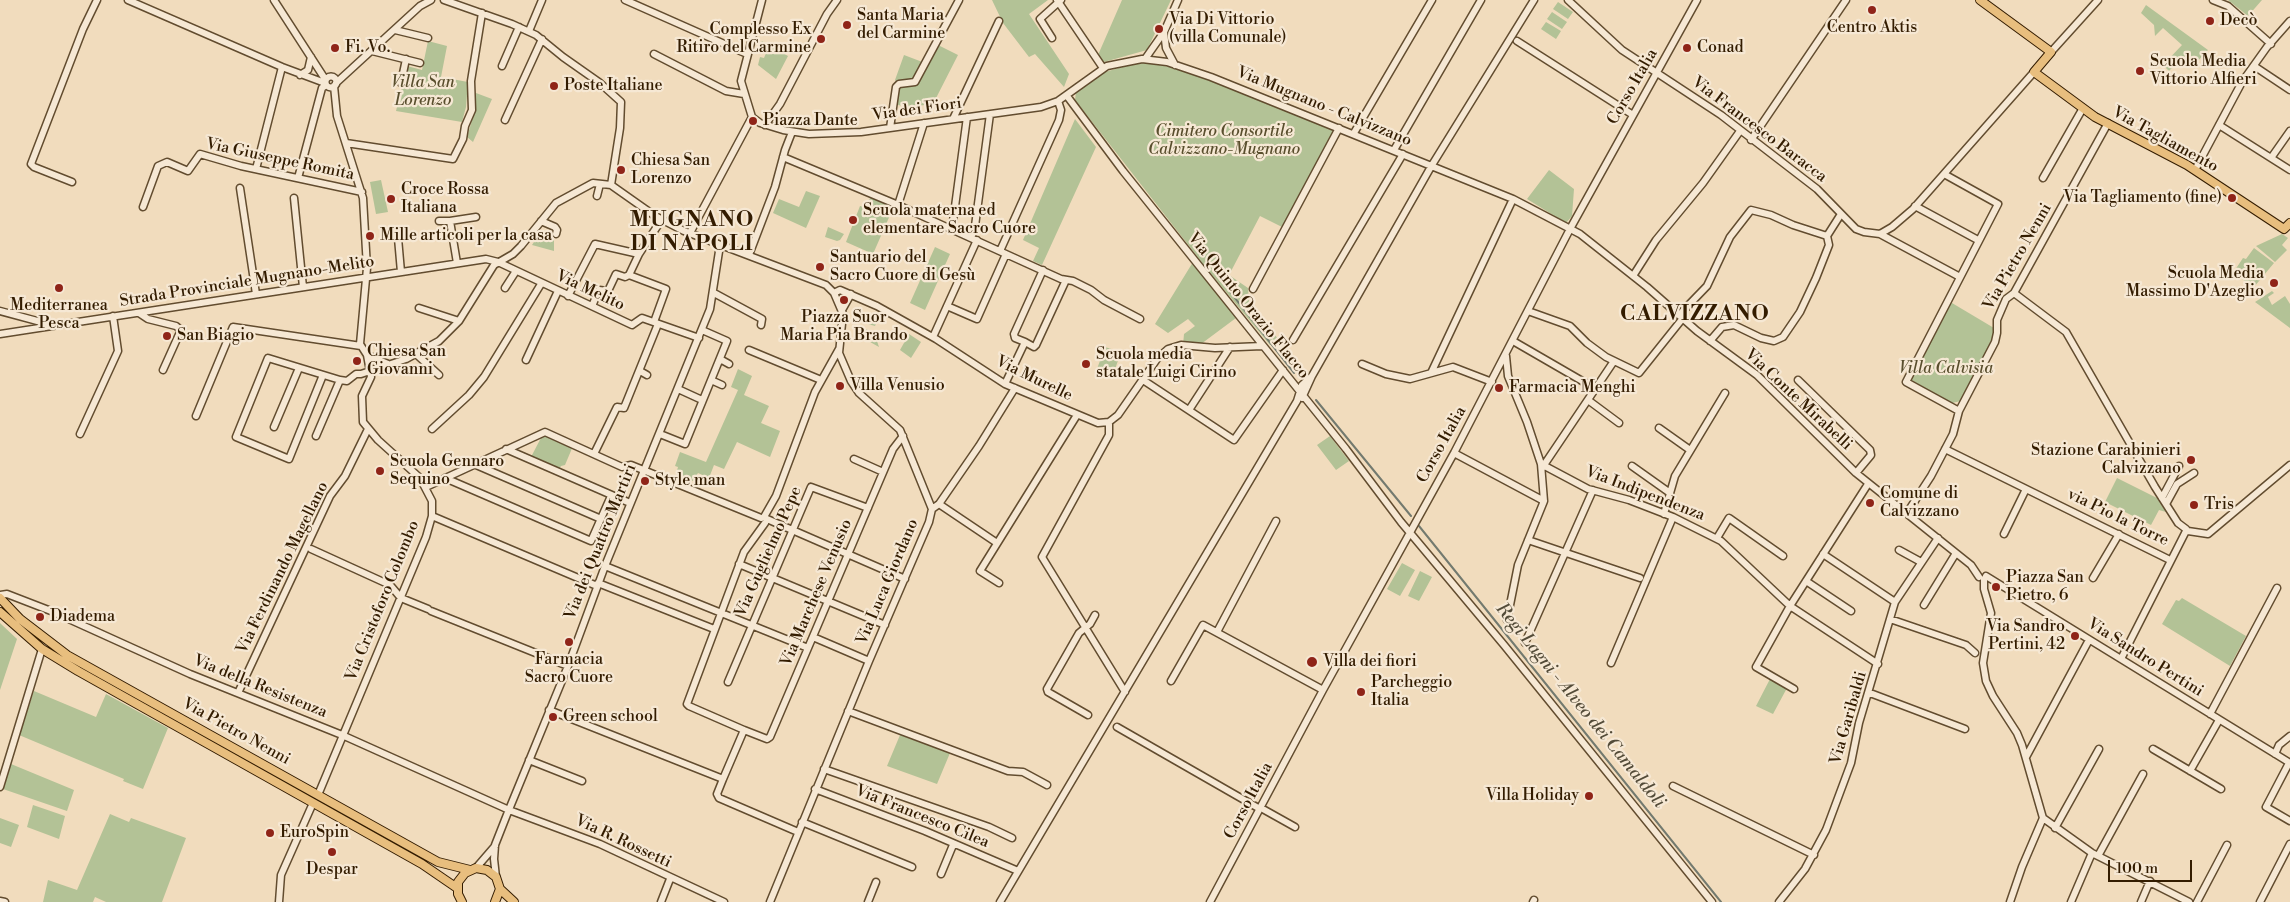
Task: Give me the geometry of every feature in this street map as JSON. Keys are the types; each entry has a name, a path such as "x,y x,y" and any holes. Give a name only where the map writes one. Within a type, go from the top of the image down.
{"main road":[{"path":"1980,0 2051,52 2034,72"},
{"name":"Via Tagliamento","path":"2034,72 2083,108 2195,170 2284,229 2290,223"},
{"name":"Via Pietro Nenni","path":"0,597 20,619 67,655 438,862 487,870 496,876"},
{"name":"Via Pietro Nenni","path":"0,612 42,649 103,686 422,864 457,888"},
{"path":"461,901 457,888 461,877 473,869"},
{"path":"496,876 500,889 514,902"},
{"path":"495,902 500,889"}],"street":[{"path":"72,182 34,167 31,164 83,29 97,0"},
{"path":"128,0 138,2 282,68 300,75 330,82"},
{"path":"274,0 330,82 335,106 362,192 367,268 361,346 367,355 370,380 362,396 361,406 363,422 368,429"},
{"path":"298,178 322,88 348,71 372,51 421,3 431,0"},
{"path":"444,0 529,31 600,83 621,102 620,128 611,185"},
{"path":"529,31 541,0"},
{"path":"625,0 747,54"},
{"path":"762,0 741,81 752,117 766,125 780,104 827,14 837,0"},
{"path":"890,128 896,87 899,84 915,82 959,0"},
{"path":"1145,59 1164,32 1178,0"},
{"path":"1354,133 1432,0"},
{"path":"1394,150 1481,0"},
{"path":"1000,902 1297,401 1299,391 1309,380 1432,165 1534,0"},
{"name":"Via Francesco Baracca","path":"1568,0 1622,50 1721,115 1817,190 1856,229 1880,234 1960,277"},
{"name":"Corso Italia","path":"1210,902 1323,690 1492,382 1570,229 1697,0"},
{"path":"2051,52 2098,0"},
{"path":"2213,0 2228,6 2271,44"},
{"path":"1052,38 1040,19 1042,15 1059,1 1104,68"},
{"path":"1751,140 1845,1"},
{"path":"346,143 453,159 463,139 465,126 472,110 471,81 482,13"},
{"path":"953,119 999,21"},
{"path":"2195,170 2242,82 2290,21"},
{"path":"502,66 519,27"},
{"path":"394,30 428,38"},
{"path":"1164,32 1166,48 1175,65"},
{"path":"504,120 542,39"},
{"path":"1517,41 1633,115"},
{"path":"1156,45 1158,60"},
{"path":"1158,60 1166,48"},
{"path":"372,51 420,63"},
{"path":"654,54 726,90 744,94"},
{"path":"300,75 308,70 313,59"},
{"path":"401,83 406,59"},
{"name":"Via Mugnano - Calvizzano","path":"1066,96 1104,68 1130,60 1158,60 1354,133 1513,199 1570,229"},
{"path":"2254,66 2290,90"},
{"path":"256,170 282,68"},
{"path":"1880,234 1892,227 1915,206 2034,72"},
{"name":"Via dei Fiori","path":"766,125 792,132 861,132 1040,108 1066,96"},
{"name":"Via Quinto Orazio Flacco","path":"1066,96 1123,171 1410,532 1712,902"},
{"path":"947,306 977,319 1059,120 1061,110 1058,101"},
{"path":"2043,178 2083,108"},
{"path":"933,337 974,239 990,114"},
{"path":"687,232 697,223 752,117"},
{"path":"952,229 967,117"},
{"path":"898,205 924,123"},
{"name":"Via Pietro Nenni","path":"1907,513 1946,448 1955,427 1959,411 1995,342 1998,316 2006,299 2014,293 2108,123"},
{"path":"2219,125 2290,170"},
{"path":"1253,289 1339,128"},
{"path":"1633,276 1656,240 1703,183 1740,131"},
{"path":"749,255 775,187 792,132"},
{"path":"2271,158 2290,132"},
{"name":"Via Giuseppe Romita","path":"142,207 157,168 166,163 188,171 200,154 256,170 362,192"},
{"path":"1293,340 1404,154"},
{"path":"783,157 898,205 1066,280 1089,288 1104,300 1140,319"},
{"path":"1944,174 1998,204 1906,382 1959,411"},
{"path":"323,375 289,459 236,437 268,358 347,381 356,374 401,361 416,354 438,341 459,321 492,268 498,262 517,251 556,203 593,183 611,185 627,198 687,232 823,282 834,293 842,310 854,295 840,290 834,293"},
{"path":"597,196 600,184"},
{"path":"240,188 256,294"},
{"path":"294,198 303,287"},
{"path":"1432,371 1513,199"},
{"path":"1915,206 1978,240"},
{"path":"1528,312 1570,326 1587,343 1614,361 1639,373 1681,316 1707,286 1730,237 1751,210 1771,215 1793,225 1827,236"},
{"path":"1710,341 1722,327 1729,325 1741,327 1756,336 1768,340 1774,341 1783,337 1800,312 1829,245 1827,236 1841,214"},
{"path":"439,221 476,217"},
{"path":"629,275 639,254 662,219"},
{"path":"450,220 457,264"},
{"path":"542,221 555,227 556,234"},
{"name":"Via Conte Mirabelli","path":"1570,229 1633,276 1774,392 1868,484 1938,538 1971,565 1983,578"},
{"path":"398,238 401,272"},
{"path":"568,296 595,244 639,254"},
{"name":"Via dei Quattro Martiri","path":"496,876 495,845 568,666 597,584 699,338 714,293 722,246"},
{"name":"Strada Provinciale Mugnano-Melito","path":"0,334 486,259 498,262"},
{"name":"Via Melito","path":"498,262 632,325 641,318 699,338"},
{"path":"1043,270 1014,334 1015,338 1034,347 1066,280"},
{"path":"505,288 516,271"},
{"path":"592,306 598,290 608,290 616,274 625,277 629,275 666,289 640,371 624,408 616,407 594,454"},
{"path":"432,429 469,395 484,378 542,284"},
{"path":"526,360 558,291"},
{"path":"714,293 762,319 761,326"},
{"path":"2014,293 2066,332 2164,501 2178,523 2186,530 2208,534 2290,465"},
{"name":"Via Murelle","path":"854,295 933,337 1005,384 1098,423 1109,422"},
{"path":"419,308 459,321"},
{"path":"0,310 54,325"},
{"name":"Via Luca Giordano","path":"770,902 824,768 929,522 932,509 897,425 859,393 850,381 839,348 844,322 842,310"},
{"path":"139,313 148,319 176,326 181,330 163,370"},
{"path":"80,434 118,351 113,316"},
{"path":"196,416 233,327 361,346"},
{"path":"660,434 684,444 720,359 727,341 702,330"},
{"path":"1513,341 1596,389"},
{"path":"1005,384 1025,342"},
{"path":"1124,692 1042,557 1109,435 1109,422 1128,402 1160,354 1181,345 1215,348 1262,346"},
{"path":"1189,410 1230,347"},
{"path":"798,832 719,798 718,793 723,779 744,730 687,704 747,545 764,521 776,496 790,455 821,380 839,348"},
{"path":"749,350 821,380"},
{"path":"416,354 439,375"},
{"path":"367,355 388,364"},
{"path":"1506,355 1508,376 1543,465 1544,501 1518,565 1507,620"},
{"path":"720,359 729,364"},
{"path":"1543,465 1614,361"},
{"path":"1362,364 1398,378 1420,377 1432,371 1452,367 1492,382"},
{"path":"274,427 299,368"},
{"path":"1143,380 1234,440 1283,370"},
{"path":"640,371 647,375"},
{"path":"316,436 340,380"},
{"path":"711,380 722,385"},
{"path":"1291,381 1309,380"},
{"path":"1297,401 1304,397 1309,380"},
{"path":"1798,380 1870,450 1871,455 1856,473"},
{"path":"932,509 939,504 979,446 1015,388"},
{"path":"678,389 702,400"},
{"path":"1664,514 1675,476 1725,393"},
{"path":"1588,400 1619,423"},
{"path":"998,583 980,572 1077,415"},
{"path":"1659,428 1690,450"},
{"name":"Via Cristoforo Colombo","path":"318,795 426,537 432,516 432,501 426,487 416,473 368,429"},
{"name":"Via Ferdinando Magellano","path":"238,693 330,496 345,476 368,429"},
{"path":"426,487 543,432 622,466 631,465 764,521 774,523 905,579"},
{"name":"Via Marchese Venusio","path":"744,730 769,739 895,444 903,436"},
{"name":"via Pio la Torre","path":"1946,448 2026,490 2170,560"},
{"path":"506,449 630,504"},
{"path":"1454,453 1544,501"},
{"path":"854,459 883,472"},
{"path":"474,464 601,519"},
{"name":"Via Indipendenza","path":"1543,465 1593,490 1629,500 1673,517 1717,538 1790,606 1878,664"},
{"path":"1632,466 1670,493"},
{"path":"2164,501 2179,466"},
{"path":"2164,501 2177,484 2194,473"},
{"path":"444,478 591,542 611,496"},
{"path":"1794,689 1756,667 1790,606 1868,484"},
{"name":"Via Guglielmo Pepe","path":"728,682 811,486 868,508"},
{"path":"1525,643 1593,490"},
{"path":"2004,534 2026,490"},
{"path":"939,504 997,543"},
{"path":"432,516 597,584 714,629"},
{"path":"1611,664 1673,517"},
{"path":"1717,538 1729,518 1783,556"},
{"path":"1218,632 1276,520"},
{"path":"2121,659 2186,530"},
{"path":"2093,578 2119,534"},
{"name":"Via Garibaldi","path":"1779,902 1814,855 1845,783 1859,723 1870,693 1895,602 1938,538"},
{"path":"1528,540 1640,578"},
{"path":"311,549 390,585 401,598 568,666"},
{"path":"1899,550 1921,562"},
{"path":"1822,554 1895,602"},
{"path":"1924,605 1956,554"},
{"path":"739,564 885,625"},
{"path":"605,566 808,648"},
{"path":"1983,578 1991,613 1983,663 1986,681 1993,696 2017,733 2043,818 2095,855 2189,902"},
{"name":"Via Sandro Pertini","path":"1983,578 2121,659 2290,763"},
{"path":"1806,581 1851,611"},
{"path":"2210,714 2277,588"},
{"name":"Via della Resistenza","path":"0,597 7,594 51,611 238,693 342,735 509,810"},
{"path":"1088,715 1048,692 1047,689 1078,634 1090,624 1095,615"},
{"path":"1890,619 1966,645 1975,653"},
{"path":"1171,681 1203,624 1323,690"},
{"path":"813,637 869,661"},
{"path":"2026,758 2089,640"},
{"path":"0,787 42,649"},
{"path":"1870,693 1965,729"},
{"path":"549,710 723,779"},
{"path":"848,711 1008,771 1023,772 1047,785"},
{"path":"2190,771 2219,720"},
{"path":"1117,727 1296,827"},
{"path":"2274,754 2279,745 2290,736"},
{"path":"2055,828 2099,749"},
{"path":"2153,749 2221,789"},
{"path":"529,760 582,781"},
{"path":"2290,763 2266,806 2268,810 2290,821"},
{"path":"824,768 989,827 1012,838"},
{"path":"2071,902 2095,855 2143,774"},
{"path":"1673,786 1814,855"},
{"name":"Via Francesco Cilea","path":"816,789 925,831 953,845 1018,871"},
{"path":"279,902 281,875 312,803"},
{"name":"Via R. Rossetti","path":"509,810 600,844 724,902"},
{"path":"2010,902 2022,867 2043,818"},
{"path":"802,822 912,867"},
{"path":"2260,902 2290,844"},
{"name":"Via dei Quattro Martiri","path":"473,869 495,845"},
{"path":"941,874 953,845"},
{"path":"2197,902 2227,845"},
{"path":"660,902 670,878"},
{"path":"868,902 876,882"},
{"path":"2141,902 2150,882"},
{"path":"0,900 5,902"}],"green space":[{"path":"992,0 1048,0 1029,14 1069,74 1064,87 1035,54 1029,57 1003,23"},
{"path":"1122,0 1171,0 1147,50 1104,62 1098,55"},
{"path":"2228,0 2262,0 2248,16"},
{"path":"1558,2 1573,12 1568,19 1553,9"},
{"path":"2146,5 2208,50 2194,65 2183,56 2169,71 2163,65 2182,45 2163,28 2155,36 2154,25 2141,13"},
{"path":"1552,12 1567,22 1562,29 1547,19"},
{"path":"1546,22 1561,31 1556,39 1541,29"},
{"name":"Villa San Lorenzo","path":"428,41 447,46 441,77 468,82 466,107 462,122 396,111 407,66 422,70"},
{"path":"762,41 788,56 776,79 758,65 760,57 764,58 766,53 760,45"},
{"path":"936,44 958,55 933,104 908,107 898,105 895,89 898,85 895,80 904,55 925,63"},
{"name":"Cimitero Consortile Calvizzano-Mugnano","path":"1136,63 1149,63 1180,69 1331,128 1333,133 1282,227 1260,216 1229,275 1248,288 1249,301 1278,339 1270,345 1207,269 1075,100 1076,92 1105,72"},
{"path":"476,93 492,99 473,142 467,137 476,107"},
{"path":"1075,119 1096,147 1042,265 1033,261 1039,248 1023,240"},
{"path":"1549,170 1574,189 1572,216 1566,223 1527,199"},
{"path":"381,180 388,212 376,214 370,182"},
{"path":"806,191 820,196 806,228 773,213 779,199 799,207"},
{"path":"871,196 894,206 873,254 846,242 860,206 866,207"},
{"path":"828,227 844,234 840,240 837,241 825,237"},
{"path":"542,230 551,232 551,238 554,239 554,251 532,245"},
{"path":"2282,234 2288,238 2282,245 2287,250 2275,262 2256,246"},
{"path":"935,247 950,254 925,310 910,303"},
{"path":"2254,248 2274,263 2254,287 2233,273 2243,258 2246,259"},
{"path":"1193,262 1236,318 1197,347 1183,345 1184,334 1195,326 1188,319 1168,333 1155,324"},
{"path":"2272,291 2274,293 2268,297 2272,305 2285,296 2290,304 2290,328 2255,302"},
{"name":"Villa Calvisia","path":"1952,303 1994,328 1994,335 1961,401 1952,403 1911,380"},
{"path":"868,312 879,317 875,326 868,324"},
{"path":"865,329 874,332 879,347 863,338"},
{"path":"909,334 921,342 911,358 900,350"},
{"path":"1105,347 1121,352 1113,375 1097,369"},
{"path":"738,369 752,376 744,395 769,406 761,423 780,431 770,457 737,442 724,469 714,465 709,478 698,473 693,481 676,474 678,467 675,466 680,452 706,462 738,390 731,387"},
{"path":"543,434 573,446 565,465 559,469 531,457"},
{"path":"1330,436 1349,461 1336,470 1317,445"},
{"path":"2117,478 2157,498 2166,512 2159,510 2151,525 2105,502"},
{"path":"1402,563 1415,570 1400,596 1387,589"},
{"path":"1420,571 1432,577 1419,601 1408,596"},
{"path":"2182,598 2246,636 2230,666 2162,624 2176,600 2179,601"},
{"path":"0,623 17,639 0,690"},
{"path":"1770,679 1787,688 1773,714 1756,706"},
{"path":"34,691 96,717 106,694 168,728 143,789 123,781 124,779 19,735"},
{"path":"900,735 950,753 937,784 887,766"},
{"path":"11,764 74,790 67,811 3,789"},
{"path":"33,805 65,816 59,839 27,827"},
{"path":"110,814 129,822 131,818 186,838 162,902 106,902 95,897 93,902 43,902 48,880 77,890"},
{"path":"0,818 19,825 11,847 0,843"}],"waterway":[{"name":"Regi Lagni - Alveo dei Camaldoli","path":"1220,279 1294,373"},
{"name":"Regi Lagni - Alveo dei Camaldoli","path":"1316,400 1411,516"},
{"name":"Regi Lagni - Alveo dei Camaldoli","path":"1419,526 1721,902"}],"place":[{"name":"Centro Aktis","path":"1872,10"},
{"name":"Decò","path":"2210,21"},
{"name":"Santa Maria del Carmine","path":"847,25"},
{"name":"Via Di Vittorio (villa Comunale)","path":"1159,29"},
{"name":"Complesso Ex Ritiro del Carmine","path":"821,39"},
{"name":"Fi. Vo.","path":"335,48"},
{"name":"Conad","path":"1687,48"},
{"name":"Scuola Media Vittorio Alfieri","path":"2140,71"},
{"name":"Poste Italiane","path":"554,86"},
{"name":"Piazza Dante","path":"753,121"},
{"name":"Chiesa San Lorenzo","path":"621,170"},
{"name":"Via Tagliamento (fine)","path":"2232,198"},
{"name":"Croce Rossa Italiana","path":"391,199"},
{"name":"Scuola materna ed elementare Sacro Cuore","path":"853,220"},
{"name":"Mille articoli per la casa","path":"370,236"},
{"name":"Santuario del Sacro Cuore di Gesù","path":"820,267"},
{"name":"Scuola Media Massimo D'Azeglio","path":"2274,283"},
{"name":"Mediterranea Pesca","path":"59,288"},
{"name":"Piazza Suor Maria Pia Brando","path":"844,300"},
{"name":"San Biagio","path":"167,336"},
{"name":"Chiesa San Giovanni","path":"357,361"},
{"name":"Scuola media statale Luigi Cirino","path":"1086,364"},
{"name":"Villa Venusio","path":"840,386"},
{"name":"Farmacia Menghi","path":"1499,388"},
{"name":"Stazione Carabinieri Calvizzano","path":"2191,460"},
{"name":"Scuola Gennaro Sequino","path":"380,471"},
{"name":"Style man","path":"645,481"},
{"name":"Comune di Calvizzano","path":"1870,503"},
{"name":"Tris","path":"2194,505"},
{"name":"Piazza San Pietro, 6","path":"1996,587"},
{"name":"Diadema","path":"40,617"},
{"name":"Via Sandro Pertini, 42","path":"2075,636"},
{"name":"Farmacia Sacro Cuore","path":"569,642"},
{"name":"Villa dei fiori","path":"1312,662"},
{"name":"Parcheggio Italia","path":"1361,692"},
{"name":"Green school","path":"553,717"},
{"name":"Villa Holiday","path":"1589,796"},
{"name":"EuroSpin","path":"270,833"},
{"name":"Despar","path":"332,852"}],"district":[{"name":"MUGNANO DI NAPOLI","path":"692,233"},
{"name":"CALVIZZANO","path":"1695,315"}]}
